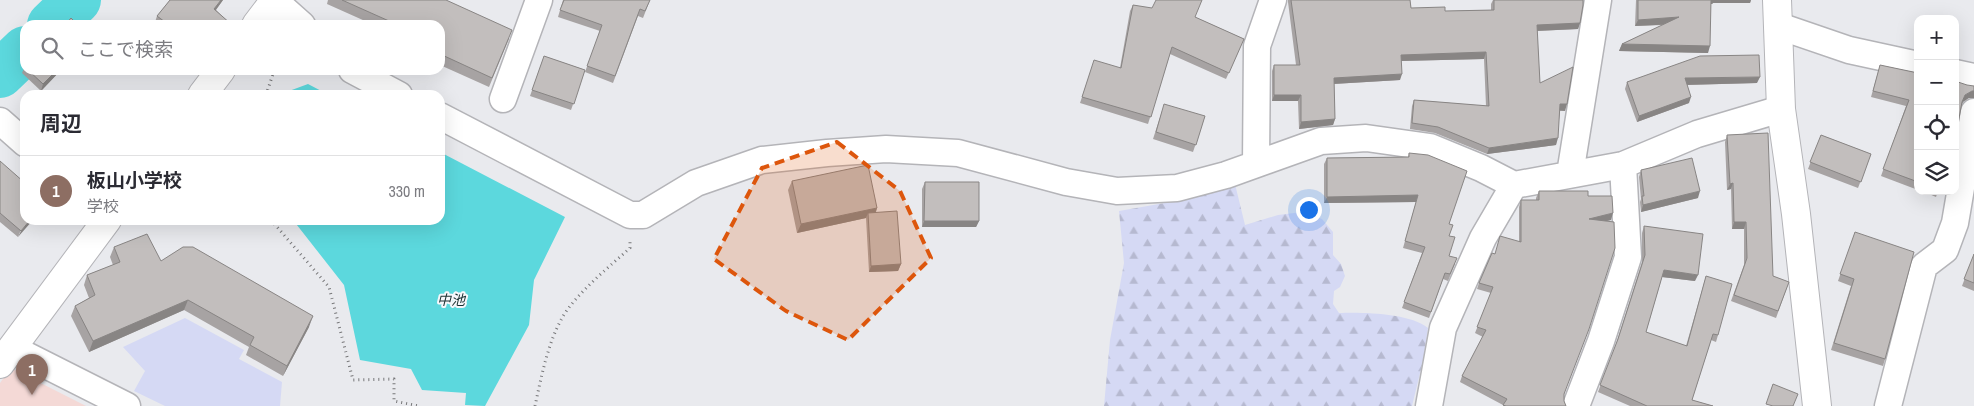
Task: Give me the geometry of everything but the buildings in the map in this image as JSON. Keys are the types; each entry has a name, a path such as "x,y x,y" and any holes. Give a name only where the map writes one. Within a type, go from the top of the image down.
{"street":[{"path":"260,20 275,0 297,20"},
{"path":"503,99 539,0"},
{"path":"1256,164 1257,46 1273,0"},
{"path":"1570,174 1598,0"},
{"path":"1817,406 1796,214 1781,109 1778,13 1849,50 1914,64"},
{"path":"1959,74 1974,77"},
{"path":"206,90 218,75"},
{"path":"361,75 390,90"},
{"path":"445,119 630,215 643,215 696,183 762,160 886,149 958,153 1066,182 1117,192 1177,188 1226,175 1321,141 1366,138 1430,147 1481,168 1514,185 1623,165 1697,134 1781,109"},
{"path":"1888,406 1924,266 1945,250 1955,223 1974,112"},
{"path":"0,121 20,139"},
{"path":"1576,406 1601,341 1628,257 1623,165"},
{"path":"1429,406 1443,328 1483,238 1514,185"},
{"path":"102,225 6,356 127,406"}],"path":[{"path":"268,90 273,75"},
{"path":"275,225 329,286 353,380 394,379 394,401 419,406"},
{"path":"536,406 543,371 558,328 570,305 630,248 631,233"}],"highlighted area":[{"path":"837,142 900,191 931,258 848,340 786,311 714,259 762,168"}],"shaded area":[{"path":"11,368 86,406 0,406 0,383"}],"green space":[{"path":"1235,184 1245,225 1278,215 1302,212 1322,219 1333,232 1333,255 1341,264 1345,276 1340,287 1334,291 1333,304 1339,313 1373,313 1398,316 1420,323 1428,328 1423,361 1412,406 1104,406 1110,340 1124,263 1119,211 1176,201"},
{"path":"185,318 244,350 239,359 282,382 280,406 165,406 134,391 145,371 123,347"}],"water":[{"path":"308,84 319,90 292,90"},
{"name":"中池","path":"445,155 565,217 534,280 529,325 485,406 465,405 466,393 422,390 411,369 360,360 344,285 297,225 445,225"}],"waterway":[{"path":"56,20 77,0"},
{"path":"0,74 20,55"}],"place":[{"name":"板山小学校","path":"32,395"}]}
